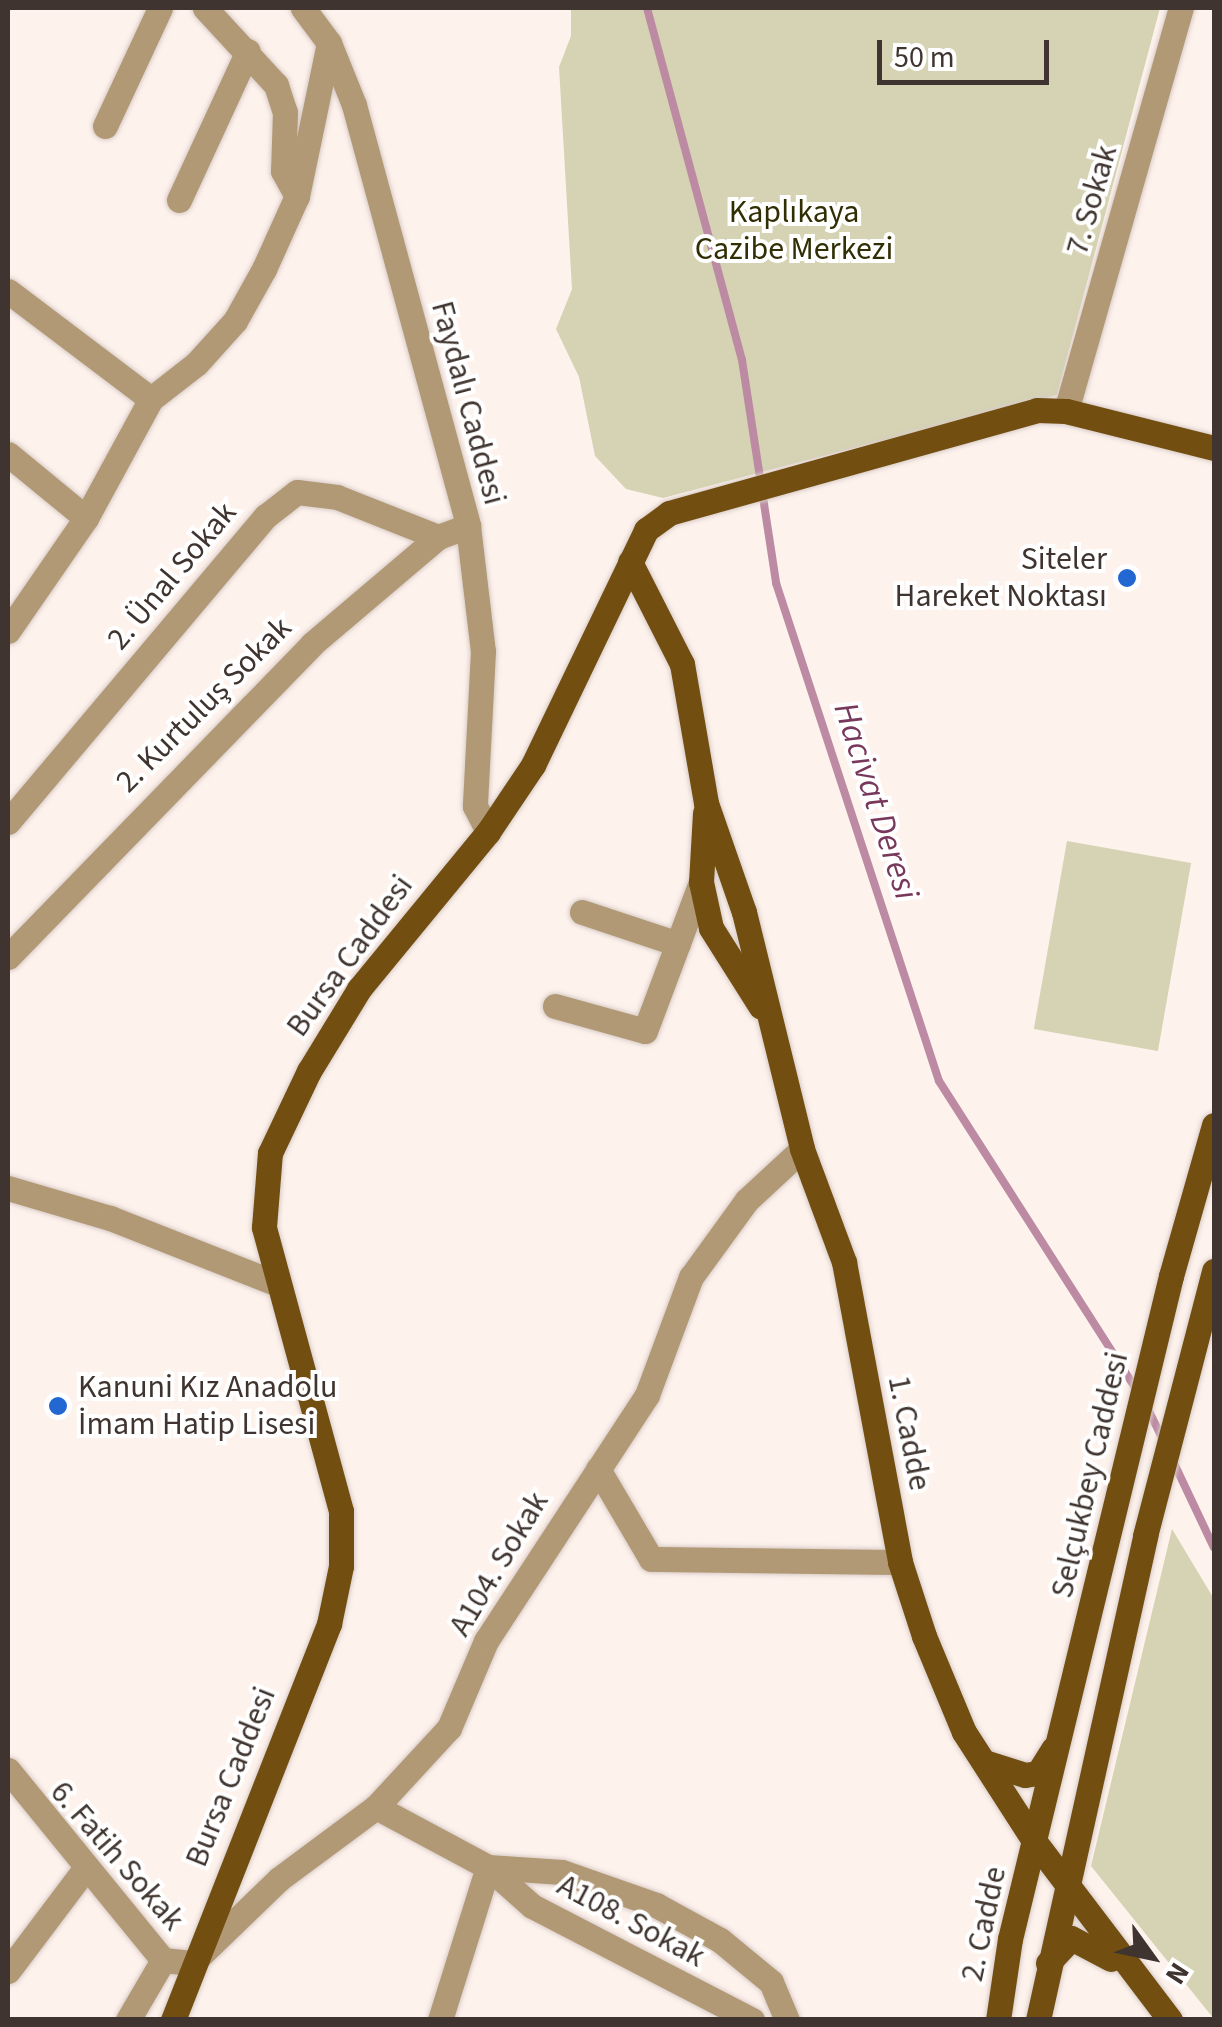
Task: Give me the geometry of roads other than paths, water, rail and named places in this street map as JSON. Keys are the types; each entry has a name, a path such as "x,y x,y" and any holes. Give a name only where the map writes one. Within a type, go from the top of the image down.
{"main road":[{"name":"Bursa Caddesi","path":"172,2020 329,1624 341,1566 341,1511 275,1283 264,1227 270,1154 359,989 488,832 533,765 646,530 669,513 1037,410 1066,410 1214,448"},
{"path":"630,562 682,664 706,803 701,882 711,928 771,1023"},
{"name":"1. Cadde","path":"706,803 744,912 802,1150 844,1262 900,1562 964,1732 1064,1884 1127,1971 1170,2020"},
{"name":"Selçukbey Caddesi","path":"1035,1842 1171,1276 1214,1129"},
{"name":"Selçukbey Caddesi","path":"1064,1884 1145,1536 1214,1271"},
{"path":"984,1762 1009,1774 1038,1772 1063,1727"},
{"name":"2. Cadde","path":"998,2020 1035,1842"},
{"path":"1038,2020 1045,1967 1064,1884"},
{"path":"1045,1967 1071,1938 1127,1971"}],"street":[{"path":"105,126 160,8"},
{"path":"205,8 276,85 285,112 283,171 297,196"},
{"name":"Faydalı Caddesi","path":"304,8 329,43 354,105 468,526 483,650 475,806 488,832"},
{"name":"7. Sokak","path":"1066,410 1181,8"},
{"path":"8,631 86,518 151,399 197,364 234,321 297,196 329,43"},
{"path":"179,200 248,51"},
{"path":"8,292 151,399"},
{"path":"8,454 86,518"},
{"name":"2. Ünal Sokak","path":"8,822 266,516 296,492 337,498 438,537"},
{"name":"2. Kurtuluş Sokak","path":"8,957 312,644 438,537 468,526"},
{"path":"555,1006 645,1031 701,882"},
{"path":"582,912 678,944"},
{"name":"A104. Sokak","path":"192,1963 279,1879 376,1808 449,1728 486,1641 647,1395 691,1277 747,1200 802,1150"},
{"path":"8,1188 110,1218 275,1283"},
{"path":"598,1469 651,1559 900,1562"},
{"name":"6. Fatih Sokak","path":"8,1770 84,1870 163,1960 192,1963"},
{"name":"A108. Sokak","path":"376,1808 488,1866 532,1906 752,2020"},
{"path":"440,2020 488,1866"},
{"name":"A108. Sokak","path":"488,1866 562,1872 656,1905 720,1940 771,1982 787,2020"},
{"path":"8,1971 84,1870"},
{"path":"128,2020 163,1960"}],"waterway":[{"name":"Hacivat Deresi","path":"647,8 742,360 776,583 939,1081 1136,1389"},
{"name":"Hacivat Deresi","path":"1146,1405 1162,1438"},
{"name":"Hacivat Deresi","path":"1172,1459 1214,1548"}],"place":[{"name":"Siteler Hareket Noktası","path":"1127,578"},
{"name":"Kanuni Kız Anadolu İmam Hatip Lisesi","path":"58,1406"}],"park label":[{"name":"Kaplıkaya Cazibe Merkezi","path":"794,232"}]}
